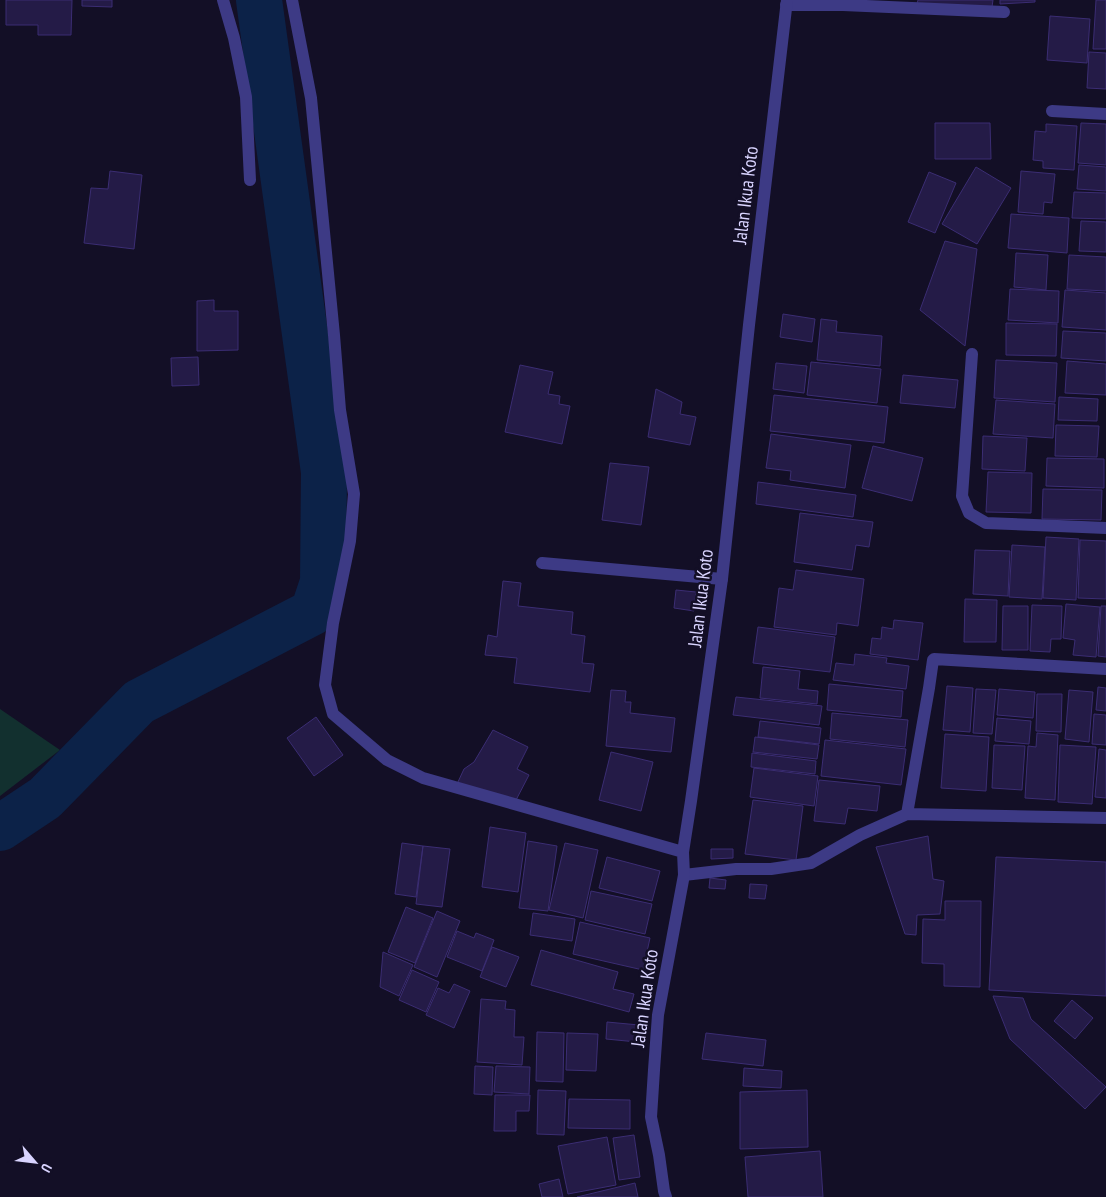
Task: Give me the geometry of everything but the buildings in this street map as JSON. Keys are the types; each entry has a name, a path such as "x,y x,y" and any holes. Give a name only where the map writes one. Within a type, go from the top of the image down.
{"street":[{"path":"223,0 234,38 246,97 250,180"},
{"path":"292,0 311,98 340,410 354,494 350,541 333,623 325,685 333,714 387,760 423,778 683,852"},
{"path":"786,3 1004,12"},
{"name":"Jalan Ikua Koto","path":"666,1197 652,1117 658,1015 684,875 683,852 722,580 786,3"},
{"path":"1052,111 1106,114"},
{"path":"972,354 962,496 968,513 986,523 1106,528"},
{"path":"542,563 722,580"},
{"path":"908,814 932,661 934,659 1106,669"},
{"path":"684,875 736,869 771,869 811,863 860,835 908,814 1106,818"}],"green space":[{"path":"0,709 60,750 0,796"}],"waterway":[{"path":"0,828 45,798 139,702 313,612 323,582 324,472 259,0"}]}
